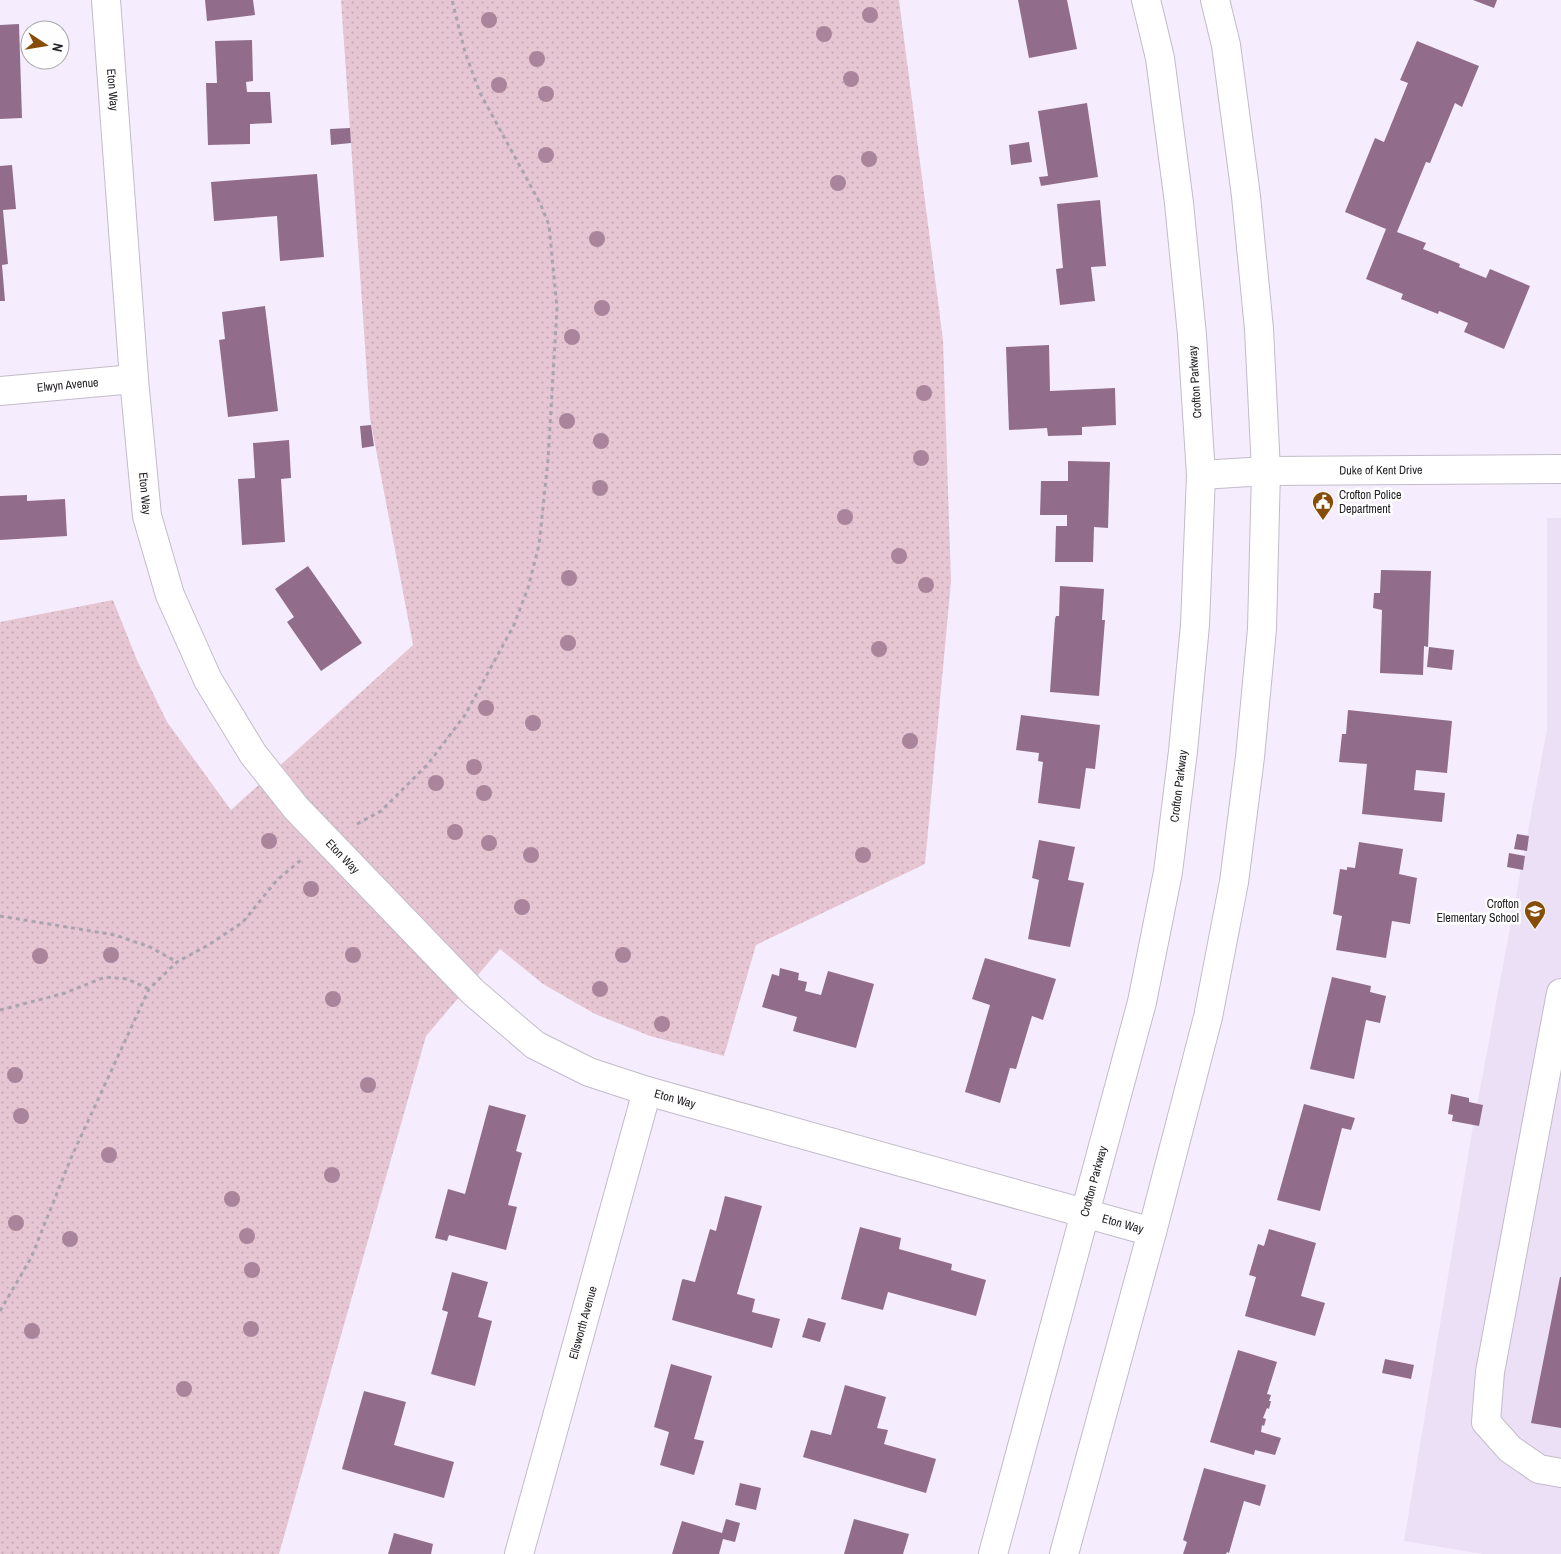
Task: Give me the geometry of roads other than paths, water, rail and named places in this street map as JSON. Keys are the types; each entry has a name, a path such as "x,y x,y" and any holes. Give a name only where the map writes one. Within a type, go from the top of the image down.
{"street":[{"name":"Eton Way","path":"106,0 134,379 147,516 170,595 208,680 253,754 296,808 473,992 535,1045 589,1072 647,1091 1152,1232"},
{"name":"Crofton Parkway","path":"994,1554 1142,1002 1168,872 1183,751 1195,625 1201,475 1192,335 1180,204 1160,58 1146,0"},
{"path":"1064,1554 1152,1232 1208,1017 1234,882 1250,757 1262,629 1266,471 1259,329 1246,196 1226,45 1215,0"},
{"name":"Elwyn Avenue","path":"0,390 134,379"},
{"name":"Duke of Kent Drive","path":"1201,475 1266,471 1561,468"},
{"path":"1561,993 1490,1372 1486,1422 1510,1449 1539,1469 1561,1473"},
{"name":"Ellsworth Avenue","path":"519,1554 647,1091"}],"place":[{"name":"Crofton Police Department","path":"1323,521"},
{"name":"Crofton Elementary School","path":"1535,930"}]}
